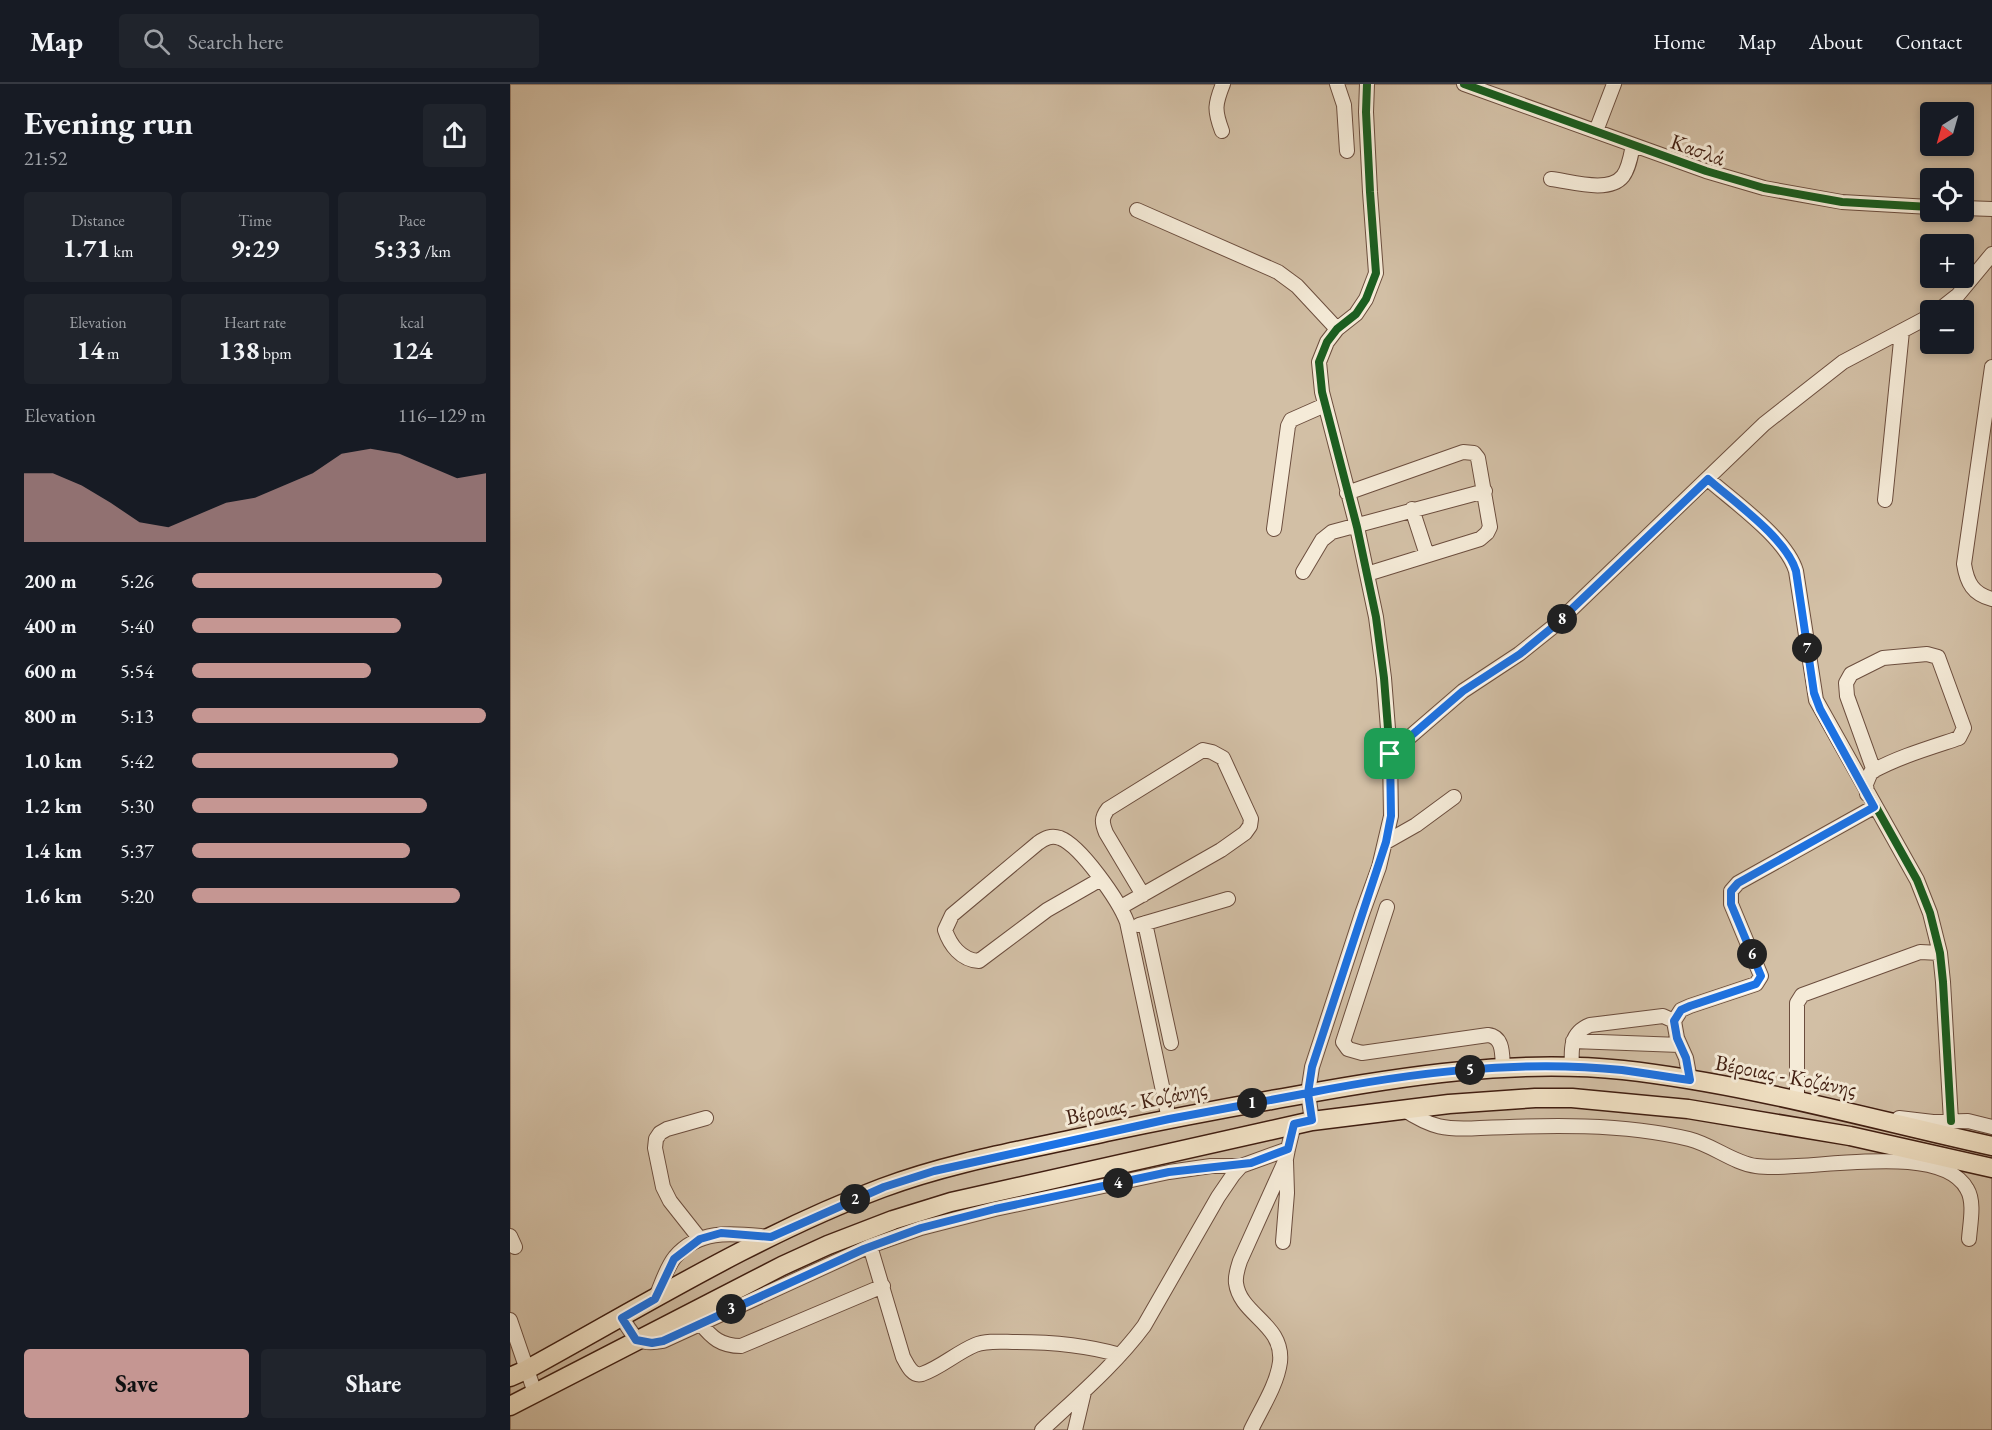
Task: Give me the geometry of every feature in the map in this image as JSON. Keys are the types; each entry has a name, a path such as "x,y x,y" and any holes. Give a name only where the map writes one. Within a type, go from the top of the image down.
{"main road":[{"name":"Βέροιας - Κοζάνης","path":"518,1373 771,1237 884,1187 934,1171 1169,1119 1353,1084 1448,1071 1572,1068 1621,1070 1690,1080 1797,1101 1992,1146"},
{"path":"510,1406 782,1266 893,1220 951,1202 1001,1190 1303,1122 1403,1109 1535,1098 1616,1101 1688,1108 1915,1156 1992,1168"}],"street":[{"path":"1222,131 1216,114 1216,102 1223,84"},
{"path":"1337,84 1344,105 1347,151"},
{"path":"1251,1430 1277,1374 1280,1362 1279,1348 1275,1336 1240,1295 1236,1284 1236,1274 1303,1122 1312,1067 1386,842 1391,816 1390,754 1376,617 1357,527 1322,392 1319,362 1327,342 1337,329 1356,314 1366,299 1376,273 1368,157 1367,84"},
{"name":"Κασλά","path":"1464,84 1716,175 1783,193 1842,202 1920,206"},
{"path":"1596,132 1614,84"},
{"path":"1551,179 1605,186 1614,184 1623,177 1628,167 1633,145"},
{"path":"1974,208 1992,209"},
{"path":"1137,210 1278,272 1297,286 1337,329"},
{"path":"1953,300 1992,254"},
{"path":"1390,754 1463,691 1520,654 1554,626 1764,424 1830,371 1868,347 1920,321"},
{"path":"1885,500 1902,331"},
{"path":"1992,367 1964,564 1965,575 1973,589 1980,595 1992,599"},
{"path":"1274,529 1288,426 1291,420 1325,405"},
{"path":"1347,493 1463,452 1474,453 1478,458 1490,526 1487,533 1480,539 1367,574"},
{"path":"1708,479 1789,554 1796,571 1814,693 1820,709 1917,880 1930,913 1940,953 1946,1015 1951,1121"},
{"path":"1304,572 1322,540 1332,532 1485,491"},
{"path":"1412,509 1427,555"},
{"path":"1867,794 1866,784 1871,772 1874,771 1887,763 1959,738 1963,734 1964,728 1938,657 1927,654 1883,658 1851,674 1846,683 1847,696 1874,771"},
{"path":"1121,907 1143,895 1221,850 1245,833 1250,826 1251,819 1223,758 1218,755 1203,750 1108,809 1103,815 1102,823 1106,833 1143,895"},
{"path":"1386,842 1416,825 1454,797"},
{"path":"1674,1021 1681,1010 1756,984 1761,976 1731,904 1731,891 1738,883 1874,807"},
{"path":"1101,879 1047,910 978,961 964,957 949,941 945,930 952,915 1047,837 1058,837 1065,841 1078,852 1101,879 1121,907 1128,928 1169,1119"},
{"path":"1128,928 1228,899"},
{"path":"1387,908 1343,1042 1348,1049 1362,1053 1488,1035 1496,1036 1500,1040 1503,1069"},
{"path":"1145,923 1171,1043"},
{"path":"1797,1101 1797,1003 1802,995 1920,952 1940,953"},
{"path":"1572,1068 1572,1041 1577,1033 1590,1025 1656,1016 1669,1017 1674,1021 1686,1058 1690,1080"},
{"path":"1572,1041 1680,1045"},
{"path":"1403,1109 1426,1124 1450,1129 1566,1126 1665,1135 1702,1143 1740,1161 1757,1166 1810,1166 1884,1161 1915,1156 1960,1180 1966,1187 1971,1203 1969,1239"},
{"path":"1854,1113 1933,1122 1968,1121 1992,1127"},
{"path":"700,1239 670,1201 663,1187 655,1148 656,1139 660,1133 706,1118"},
{"path":"622,1318 636,1340 652,1343 663,1341 870,1246 921,1228 1006,1206 1169,1172 1211,1166 1241,1166 1287,1154"},
{"path":"1283,1242 1287,1154"},
{"path":"1042,1430 1084,1392 1144,1326 1218,1197 1241,1166"},
{"path":"655,1299 674,1259 700,1239 721,1233 771,1237"},
{"path":"870,1246 903,1357 916,1374 931,1369 976,1344 998,1341 1052,1342 1089,1347 1120,1355"},
{"path":"700,1323 721,1344 741,1346 883,1286"},
{"path":"510,1320 518,1373 535,1393"},
{"path":"1075,1430 1084,1392"}],"shaded area":[{"path":"510,84 1992,84 1992,1430 510,1430"}],"cycle path":[{"path":"1312,1121 1308,1093 1312,1067 1379,867 1391,816 1390,754 1376,617 1357,527 1322,392 1319,362 1327,342 1337,329 1356,314 1366,299 1376,273 1366,112 1367,84"},
{"path":"1464,84 1706,171 1764,188 1842,202 1920,206"},
{"path":"1708,479 1771,533 1790,559 1796,571 1816,700 1917,880 1930,913 1940,953 1943,982 1951,1121"}],"route":[{"path":"1390,754 1391,816 1386,842 1312,1067 1308,1093 1169,1119 934,1171 884,1187 771,1237 721,1233 700,1239 674,1259 655,1299 622,1318 636,1340 644,1343 663,1341 864,1249 921,1228 995,1209 1169,1172 1211,1166 1241,1166 1251,1163 1288,1149 1294,1124 1312,1120 1308,1093 1353,1084 1448,1071 1535,1067 1621,1070 1690,1080 1684,1050 1677,1038 1674,1021 1681,1010 1756,984 1761,976 1731,904 1731,891 1738,883 1874,807 1820,709 1814,693 1796,571 1789,554 1777,540 1708,479 1554,626 1520,654 1463,691 1390,754"}]}
